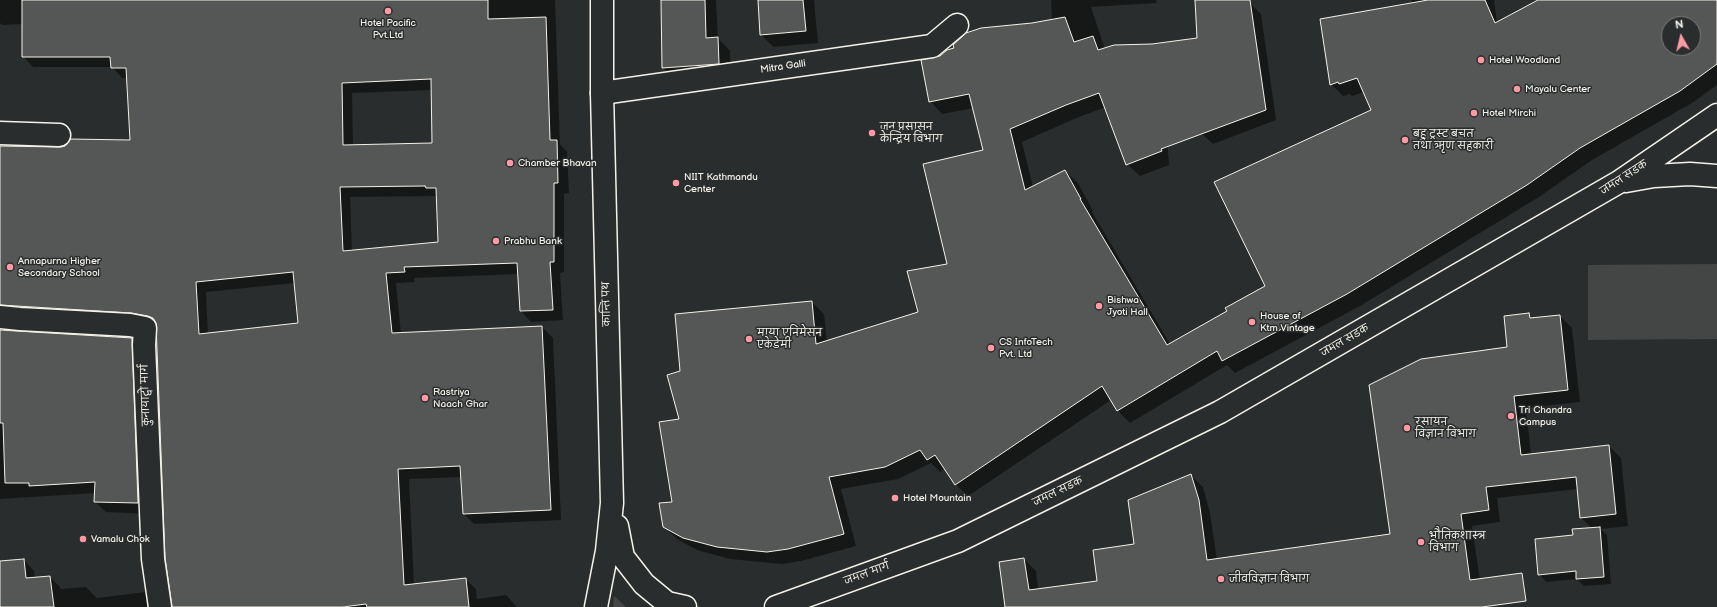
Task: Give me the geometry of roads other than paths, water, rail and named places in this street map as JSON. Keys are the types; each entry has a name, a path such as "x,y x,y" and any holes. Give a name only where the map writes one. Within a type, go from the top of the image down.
{"main road":[{"name":"कान्ति पथ","path":"596,607 607,551 612,503 602,93 602,0"},
{"name":"Mitra Galli","path":"602,93 932,46 957,25"},
{"name":"जमल सडक","path":"958,541 1220,412 1619,182 1717,115"},
{"path":"0,133 59,135"},
{"path":"1619,182 1662,175 1690,174 1717,176"},
{"name":"कुनायाट्वो मार्ग","path":"0,317 20,320 130,325 145,328 144,345 153,559 160,607"},
{"path":"612,503 623,557 644,584 667,603 685,607"},
{"name":"जमल मार्ग","path":"776,607 958,541"}],"place":[{"name":"Hotel Pacific Pvt.Ltd","path":"388,11"},
{"name":"Hotel Woodland","path":"1481,60"},
{"name":"Mayalu Center","path":"1517,89"},
{"name":"Hotel Mirchi","path":"1474,113"},
{"name":"जन प्रसासन केन्द्रिय विभाग","path":"872,133"},
{"name":"बहु ट्रस्ट बचत तथा ऋण सहकारी","path":"1405,140"},
{"name":"Chamber Bhavan","path":"510,163"},
{"name":"NIIT Kathmandu Center","path":"676,183"},
{"name":"Prabhu Bank","path":"496,241"},
{"name":"Annapurna Higher Secondary School","path":"10,267"},
{"name":"Bishwa Jyoti Hall","path":"1099,306"},
{"name":"House of Ktm Vintage","path":"1252,322"},
{"name":"माया एनिमेसन एकेडेमी","path":"749,339"},
{"name":"CS InfoTech Pvt. Ltd","path":"991,348"},
{"name":"Rastriya Naach Ghar","path":"425,398"},
{"name":"Tri Chandra Campus","path":"1511,416"},
{"name":"रसायन विज्ञान विभाग","path":"1407,428"},
{"name":"Hotel Mountain","path":"895,498"},
{"name":"Vamalu Chok","path":"83,539"},
{"name":"भौतिकशास्त्र विभाग","path":"1421,542"},
{"name":"जीवविज्ञान विभाग","path":"1221,579"}]}
